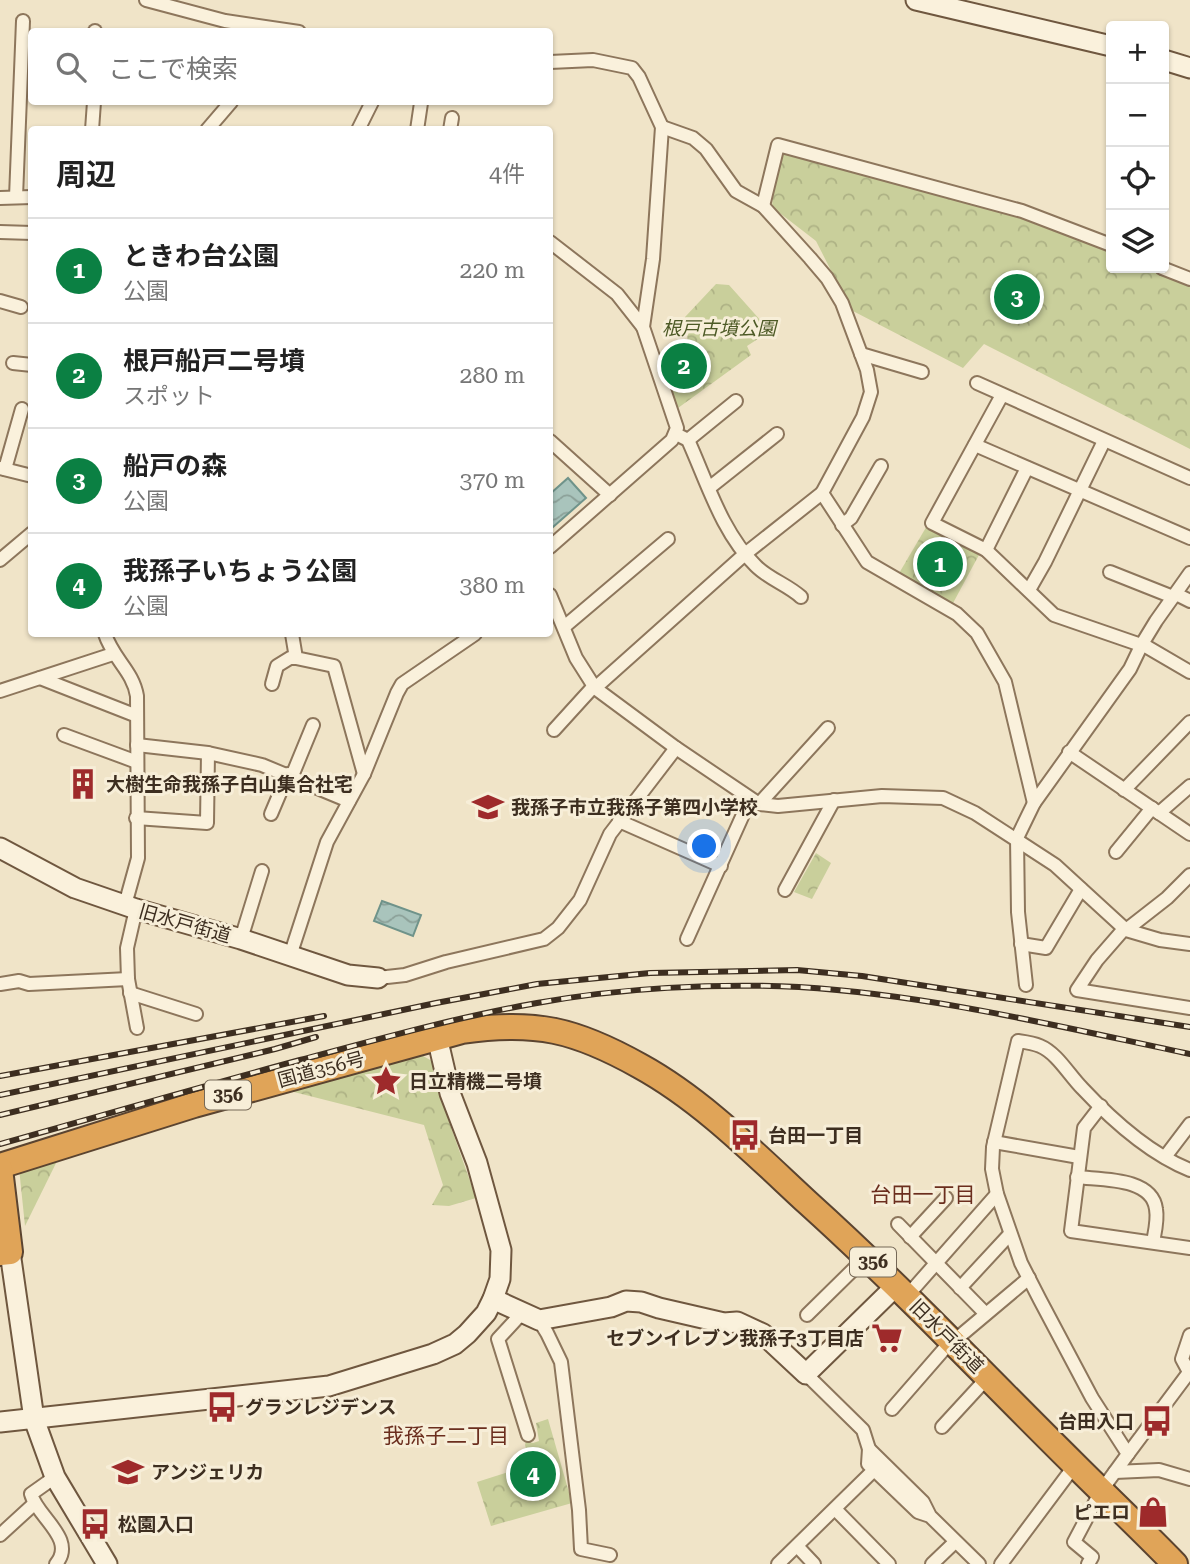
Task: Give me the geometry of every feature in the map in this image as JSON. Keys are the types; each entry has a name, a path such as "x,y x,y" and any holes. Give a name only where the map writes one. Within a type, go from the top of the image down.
{"highway":[{"name":"国道356号","path":"5,1252 7,1165 194,1105 437,1037 483,1028 525,1026"},
{"name":"旧水戸街道","path":"525,1026 577,1037 638,1065 661,1078 707,1114 867,1256 1075,1465 1108,1481 1170,1562"}],"street":[{"path":"146,0 225,21 272,28"},
{"path":"916,0 1106,45"},
{"path":"16,197 26,78 27,28"},
{"path":"553,62 593,60 632,68 639,77 662,127 653,259 643,327"},
{"path":"1169,62 1190,68"},
{"path":"92,126 94,105"},
{"path":"210,126 228,105"},
{"path":"360,126 370,105"},
{"path":"418,126 421,105"},
{"path":"554,730 595,687 745,554 822,493 863,417 871,392 861,354 842,303 827,278 762,206 736,191 720,166 700,143 662,127"},
{"path":"762,206 778,145 1022,211 1106,243"},
{"path":"0,198 28,197"},
{"path":"0,232 28,233"},
{"path":"553,244 617,294 643,327 682,437 727,528 745,554 762,571 801,597"},
{"path":"1169,271 1190,279"},
{"path":"0,302 21,307"},
{"path":"861,354 922,372"},
{"path":"13,363 28,365"},
{"path":"977,383 1190,478"},
{"path":"1002,395 932,523 986,550 1054,615 1141,644 1190,672"},
{"path":"553,544 682,437 736,401"},
{"path":"22,409 3,468 28,474"},
{"path":"709,488 777,434"},
{"path":"1029,590 1104,441"},
{"path":"553,444 610,495"},
{"path":"975,444 1190,538"},
{"path":"842,525 851,518 881,466"},
{"path":"986,550 1027,468"},
{"path":"822,493 867,562 957,614 977,633 1005,681 1034,803"},
{"path":"0,560 28,536"},
{"path":"564,627 668,539"},
{"path":"1110,572 1190,601"},
{"path":"1026,985 1018,912 1017,838 1034,803 1130,669 1141,644 1190,573"},
{"path":"553,602 576,659 595,687 676,748 755,801 779,806 882,796 943,798 1017,838 1055,865 1125,930 1160,940 1190,944"},
{"path":"106,637 113,654 136,685 138,858 127,948 129,986 137,1028"},
{"path":"292,637 296,658"},
{"path":"290,956 322,854 364,774 402,684 471,637"},
{"path":"0,691 113,654"},
{"path":"272,684 277,666 290,658 334,666 364,774"},
{"path":"40,677 137,716"},
{"path":"1124,790 1190,722"},
{"path":"271,814 313,725"},
{"path":"687,939 720,866 755,801 828,728"},
{"path":"64,735 137,762"},
{"path":"137,745 208,753 262,765 349,801"},
{"path":"378,978 405,975 446,962 544,939 558,928 580,900 610,834 676,748"},
{"path":"1069,752 1190,834"},
{"path":"136,818 207,823 208,753"},
{"path":"1116,852 1156,811 1190,786"},
{"path":"786,890 834,800"},
{"path":"619,821 720,866"},
{"name":"旧水戸街道","path":"0,848 75,888 348,975 378,978"},
{"path":"241,939 262,871"},
{"path":"1190,876 1167,898 1125,930 1097,960 1077,990 1190,1008"},
{"path":"1021,944 1046,948 1081,889"},
{"path":"0,984 19,981 29,984 129,986 196,1014"},
{"path":"0,1422 329,1386 433,1354 455,1344 475,1326 493,1299 502,1264 498,1235 477,1163 450,1093 437,1037"},
{"path":"1128,1454 1093,1398 1029,1278 997,1194 992,1169 994,1142 1018,1041 1041,1046 1126,1129 1165,1157 1190,1170"},
{"path":"1101,1106 1084,1128 1071,1231 1190,1248"},
{"path":"1165,1157 1190,1124"},
{"path":"994,1142 1079,1157"},
{"path":"1077,1177 1146,1189 1156,1208 1153,1242"},
{"path":"806,1374 936,1263 997,1194"},
{"path":"910,1237 946,1198"},
{"path":"898,1224 985,1313"},
{"path":"960,1288 1010,1234"},
{"path":"5,1252 34,1419 55,1477 107,1564"},
{"path":"807,1315 867,1256"},
{"path":"892,1409 953,1341 1029,1278"},
{"path":"493,1299 530,1317 561,1362 579,1507 581,1549 610,1555"},
{"path":"528,1435 498,1339 530,1317 611,1307 626,1301 641,1302 724,1322 737,1322 763,1334 863,1430 869,1449 868,1464 918,1512 930,1516"},
{"path":"1088,1564 1092,1557 1074,1542 1108,1481 1190,1372 1182,1359 1190,1335"},
{"path":"942,1427 988,1377"},
{"path":"869,1449 923,1502 930,1516 979,1564"},
{"path":"1001,1564 1075,1465"},
{"path":"778,1564 874,1470"},
{"path":"1108,1481 1159,1470 1190,1479"},
{"path":"55,1477 32,1494 34,1504 61,1541 62,1556 55,1564"},
{"path":"0,1535 34,1504"},
{"path":"836,1510 889,1564"},
{"path":"932,1564 955,1542"},
{"path":"797,1546 814,1564"}],"green space":[{"path":"784,151 1014,214 1106,249 1106,273 1162,273 1190,285 1190,449 984,344 963,368 851,310 816,241 772,207 775,171 780,153"},
{"name":"根戸古墳公園","path":"716,284 729,285 770,331 747,346 751,355 678,408 665,375 689,351 685,317"},
{"path":"928,524 980,553 952,605 898,575"},
{"path":"816,853 831,863 812,899 794,892"},
{"path":"416,1052 432,1061 436,1085 476,1198 449,1206 432,1205 443,1185 424,1125 286,1090"},
{"path":"61,1153 25,1226 19,1168"},
{"path":"548,1419 572,1503 491,1526 477,1482 531,1465 526,1441 539,1441 536,1423"}],"water":[{"path":"568,478 586,498 553,527 553,491"},
{"path":"382,901 421,915 413,936 374,921"}],"railway":[{"path":"0,1095 537,984 650,973 797,970 862,976 1190,1027"},
{"path":"0,1144 389,1036 537,1003 634,990 734,986 849,991 996,1013 1190,1054"},
{"path":"0,1076 324,1016"},
{"path":"0,1115 316,1037"}],"place":[{"name":"船戸の森","path":"1017,297"},
{"name":"根戸船戸二号墳","path":"684,366"},
{"name":"ときわ台公園","path":"940,564"},
{"name":"大樹生命我孫子白山集合社宅","path":"83,784"},
{"name":"我孫子市立我孫子第四小学校","path":"488,807"},
{"name":"日立精機二号墳","path":"386,1081"},
{"name":"台田一丁目","path":"745,1135"},
{"name":"セブンイレブン我孫子3丁目店","path":"887,1338"},
{"name":"グランレジデンス","path":"222,1407"},
{"name":"台田入口","path":"1157,1421"},
{"name":"アンジェリカ","path":"128,1472"},
{"name":"我孫子いちょう公園","path":"533,1474"},
{"name":"ピエロ","path":"1153,1512"},
{"name":"松園入口","path":"95,1524"}],"district":[{"name":"台田一丁目","path":"923,1195"},
{"name":"我孫子二丁目","path":"446,1436"}]}
